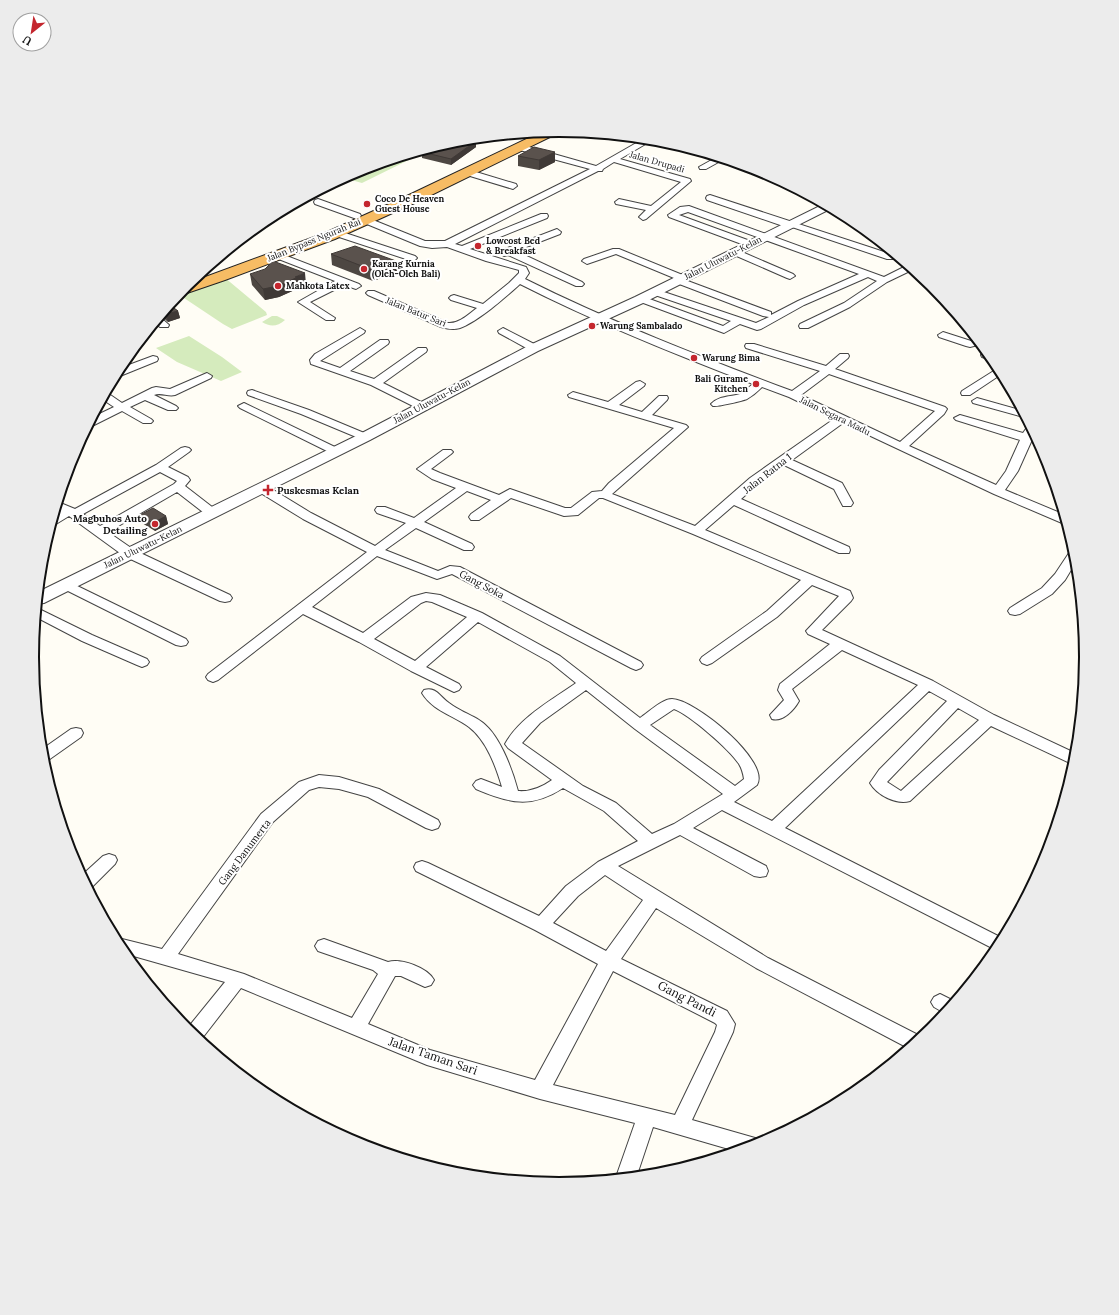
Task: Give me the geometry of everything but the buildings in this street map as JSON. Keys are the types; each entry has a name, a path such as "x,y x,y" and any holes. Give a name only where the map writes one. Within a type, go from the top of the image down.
{"highway":[{"name":"Jalan Bypass Ngurah Rai","path":"195,286 279,256 336,233 361,218 423,186 522,138"},
{"name":"Jalan Bypass Ngurah Rai","path":"208,273 361,218 469,171 538,138"}],"street":[{"name":"Jalan Drupadi","path":"595,171 642,144"},
{"path":"519,147 595,171"},
{"name":"Jalan Drupadi","path":"614,160 687,181 643,217"},
{"path":"703,168 715,161"},
{"path":"469,171 473,174 513,186"},
{"path":"447,244 521,209 595,171"},
{"path":"710,198 839,241 849,242 890,257"},
{"path":"318,202 423,244 447,244 464,248 489,259 522,268 524,272 520,280 567,304 601,318"},
{"path":"619,202 653,209"},
{"path":"750,244 672,216 682,209 689,209 884,280"},
{"name":"Jalan Uluwatu-Kelan","path":"42,598 129,553 365,437 421,406 534,348 641,299 823,209"},
{"path":"464,248 544,216"},
{"path":"489,259 557,232"},
{"path":"336,233 412,258"},
{"path":"508,251 579,284"},
{"path":"587,261 614,251 618,251 680,279 768,314"},
{"path":"735,252 790,276"},
{"path":"279,256 356,286"},
{"path":"804,326 847,306 884,280 906,269"},
{"path":"655,292 758,327 801,303 868,274"},
{"name":"Jalan Batur Sari","path":"371,293 451,326 458,325 520,280"},
{"path":"330,318 303,302 343,281"},
{"path":"842,286 862,295"},
{"path":"454,298 483,307"},
{"path":"641,299 724,330 738,321"},
{"name":"Jalan Segara Madu","path":"601,318 684,354 793,395 901,447 1060,518"},
{"path":"360,331 315,360 318,365 375,383 421,406"},
{"path":"503,331 534,348"},
{"path":"942,335 968,343 973,343"},
{"path":"342,372 384,342"},
{"path":"750,346 828,370 941,410 901,447"},
{"path":"375,383 422,350"},
{"path":"793,395 828,370 844,356"},
{"path":"126,370 153,359"},
{"path":"966,393 995,374"},
{"path":"98,418 157,389 172,393 207,376"},
{"path":"717,404 725,400 744,396 761,383"},
{"path":"610,406 640,384"},
{"path":"252,393 305,412 365,437"},
{"path":"144,395 172,408"},
{"path":"475,518 508,493 512,493 564,512 574,512 596,495 606,494 613,486 682,428 681,426 573,396"},
{"path":"108,398 147,421"},
{"path":"644,416 663,398"},
{"path":"978,401 1019,413"},
{"path":"244,406 335,451"},
{"path":"960,418 1029,433"},
{"name":"Jalan Ratna 1","path":"697,531 754,481 841,419"},
{"path":"998,491 1012,471 1029,433"},
{"path":"58,518 160,467 185,450"},
{"path":"447,452 426,466 423,470 499,499"},
{"path":"783,460 835,485 842,490 847,502"},
{"path":"99,532 178,487 184,480 160,467"},
{"path":"178,487 212,513"},
{"path":"213,677 414,522 465,487"},
{"name":"Gang Soka","path":"263,488 307,516 376,551 437,575 450,570 455,570 636,664"},
{"path":"606,494 611,499 697,531 847,595 846,598 813,631 928,684 989,719 1070,757"},
{"path":"733,500 844,550"},
{"path":"62,507 72,512 129,553 225,598"},
{"path":"381,510 414,522 468,547"},
{"path":"1016,611 1047,591 1060,577 1071,561"},
{"path":"707,660 772,614 809,580"},
{"path":"67,585 181,642"},
{"path":"364,638 416,600 426,597 434,598 477,616 542,651 640,725 728,798 774,829 995,942"},
{"path":"302,608 364,638 416,668 454,687"},
{"path":"41,614 87,638 142,662"},
{"path":"416,668 477,616"},
{"path":"777,715 792,701 785,690 785,687 840,644"},
{"path":"586,683 535,719 514,742 514,744 577,790 610,807 650,842"},
{"path":"774,829 928,684"},
{"path":"429,693 444,707 474,724 490,741 505,772 512,796"},
{"path":"956,701 884,774 878,782 880,785 898,796 904,797 989,719"},
{"path":"541,925 572,891 604,866 680,828 751,782 752,779 744,759 730,743 681,706 674,703 671,704 640,725"},
{"path":"48,753 76,733"},
{"path":"481,785 512,796 524,798 534,797 550,790 564,780"},
{"name":"Gang Danumerta","path":"166,957 268,818 304,786 319,781 339,783 373,793 432,824"},
{"path":"680,828 760,871"},
{"path":"89,879 109,860"},
{"path":"604,866 762,963 912,1041"},
{"path":"422,867 541,925 609,961"},
{"path":"540,1090 609,961 654,898"},
{"path":"324,946 379,965 387,970 391,968 404,970 425,980"},
{"name":"Jalan Taman Sari","path":"127,947 166,957 238,979 427,1057 540,1090 680,1125 744,1144"},
{"name":"Gang Pandi","path":"609,961 718,1014 724,1020 726,1027 724,1032 680,1125"},
{"path":"356,1028 386,977 388,973 387,970"},
{"path":"197,1031 238,979"},
{"path":"627,1174 647,1117"}],"green space":[{"path":"409,160 362,183 353,180"},
{"path":"224,277 266,312 267,315 232,329 183,297 191,289"},
{"path":"272,316 277,316 285,320 274,326 262,322"},
{"path":"189,336 242,372 221,381 177,362 156,348"}],"place":[{"name":"Coco De Heaven Guest House","path":"367,204"},
{"name":"Lowcost Bed & Breakfast","path":"478,246"},
{"name":"Karang Kurnia (Oleh-Oleh Bali)","path":"364,269"},
{"name":"Mahkota Latex","path":"278,286"},
{"name":"Warung Sambalado","path":"592,326"},
{"name":"Warung Bima","path":"694,358"},
{"name":"Bali Gurame Kitchen","path":"756,384"},
{"name":"Puskesmas Kelan","path":"268,490"},
{"name":"Magbuhos Auto Detailing","path":"155,524"}]}
